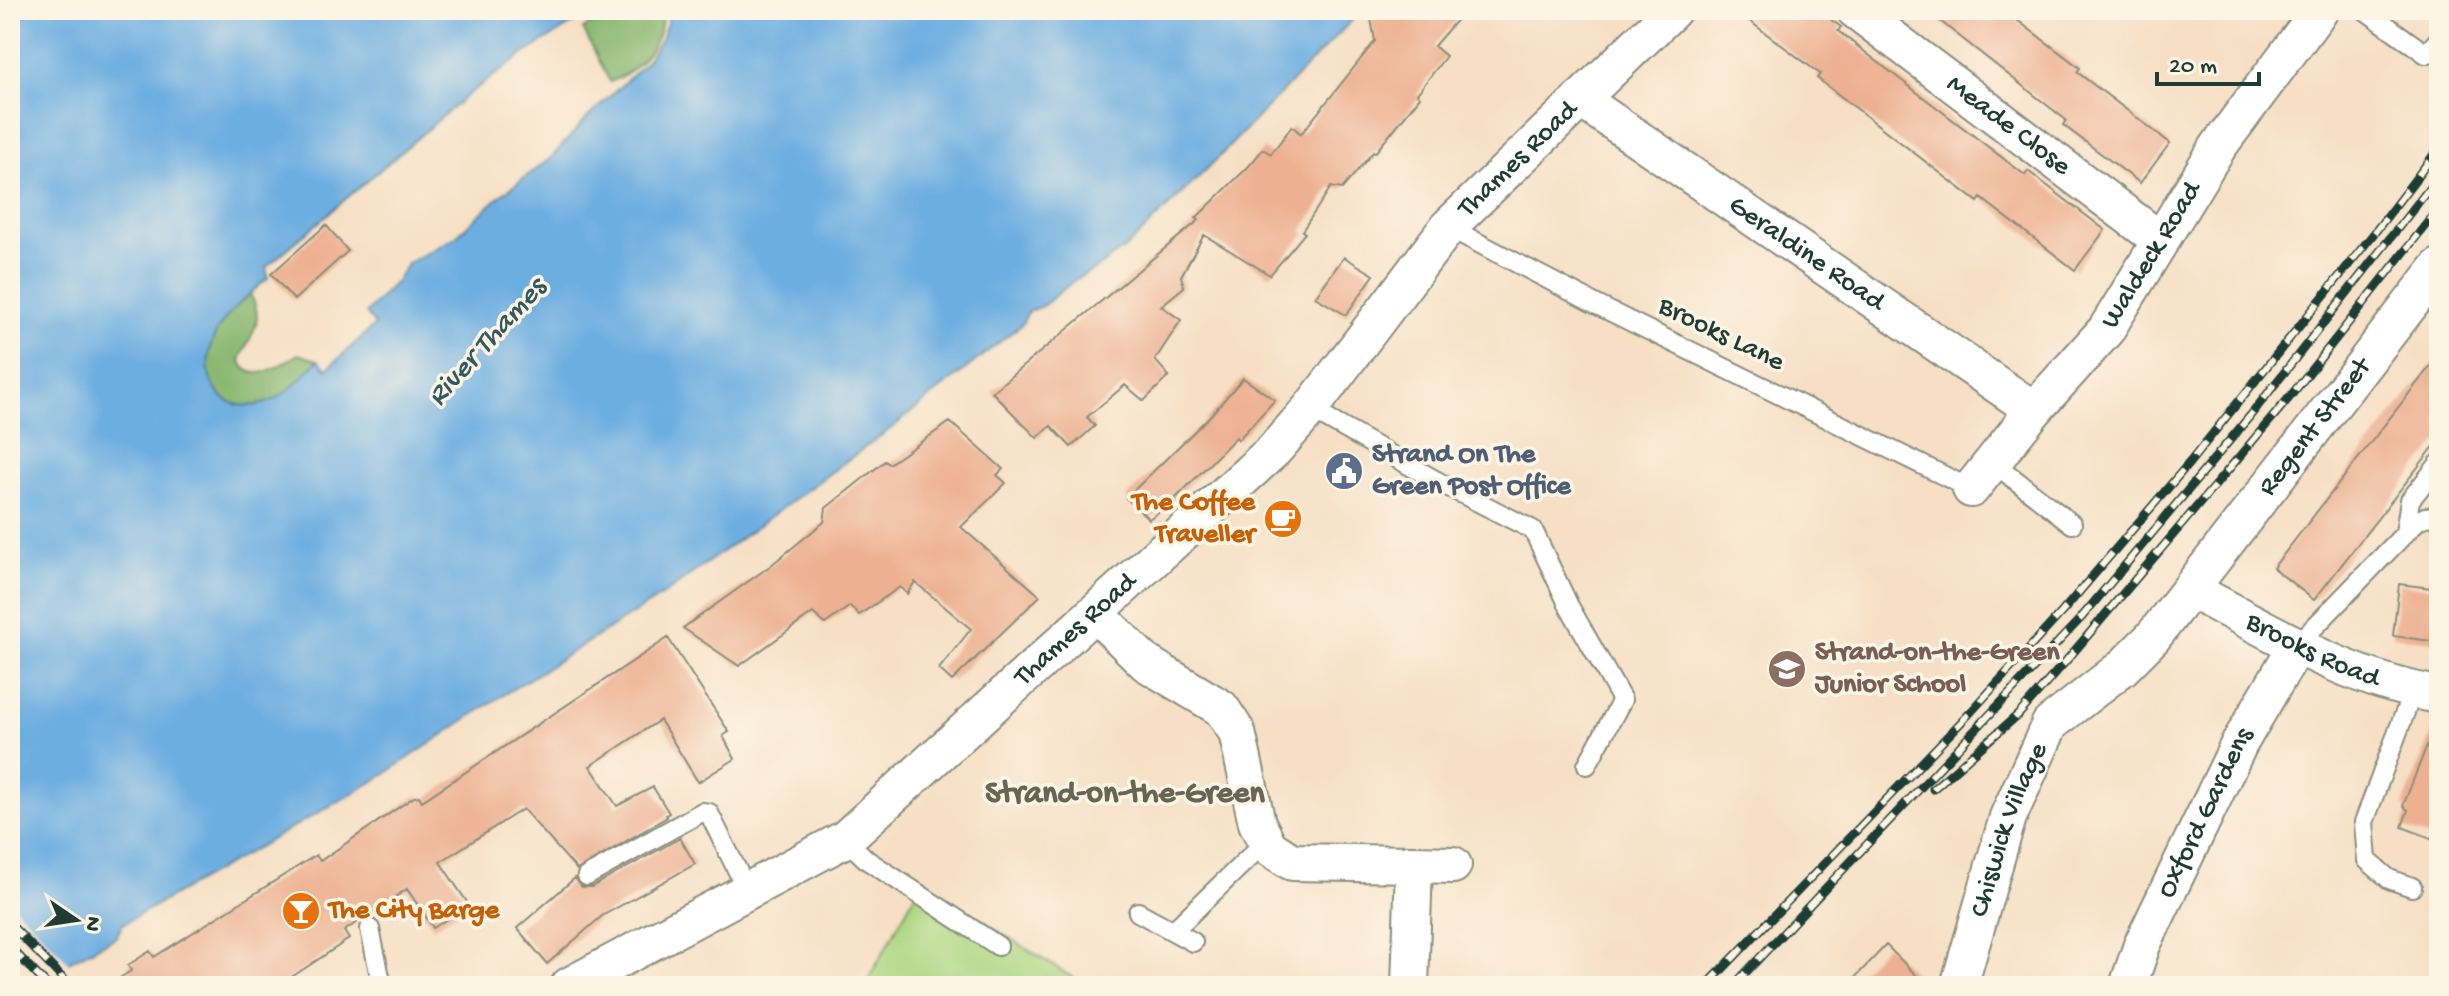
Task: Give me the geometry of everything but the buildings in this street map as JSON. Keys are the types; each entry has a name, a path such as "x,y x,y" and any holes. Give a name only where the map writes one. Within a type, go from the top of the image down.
{"street":[{"name":"Thames Road","path":"569,986 845,839 1274,450 1310,409 1448,227 1673,10"},
{"name":"Meade Close","path":"1855,10 2160,240"},
{"name":"Waldeck Road","path":"1981,475 2106,330 2218,147 2320,10"},
{"name":"Geraldine Road","path":"1580,99 2034,410"},
{"name":"Regent Street","path":"2191,590 2439,267"},
{"name":"Brooks Road","path":"2191,590 2297,645 2372,679 2426,693"},
{"name":"Chiswick Village","path":"1959,986 2008,817 2050,724 2122,668 2153,637 2191,590"},
{"path":"1095,613 1146,663 1221,708 1237,732 1257,823 1269,847 1292,862 1453,865"},
{"name":"Oxford Gardens","path":"2128,986 2142,945 2239,744 2297,645"},
{"path":"1410,986 1414,864"}],"lane":[{"path":"2365,10 2426,54 2439,39"},
{"name":"Brooks Lane","path":"1448,227 1597,305 1981,475 2072,524"},
{"path":"1310,409 1435,480 1533,530 1569,606 1622,700 1587,765"},
{"path":"2405,533 2410,500 2439,464"},
{"path":"2297,645 2405,533 2425,517 2439,516"},
{"path":"2412,887 2389,879 2367,860 2364,822 2426,693"},
{"path":"587,876 702,812 709,813 747,890"},
{"path":"845,839 867,860 998,946"},
{"path":"1173,931 1266,841"},
{"path":"1138,912 1193,942"},
{"path":"370,929 382,986"}],"green space":[{"path":"616,10 662,10 659,33 647,54 630,71 610,82 583,29"},
{"path":"250,294 255,303 257,320 240,360 245,368 251,372 267,371 298,354 318,360 280,396 248,406 234,404 222,397 209,375 208,361 210,346 220,326"},
{"path":"916,893 938,893 1086,986 861,986 867,982"}],"water":[{"name":"River Thames","path":"30,10 595,10 527,52 470,93 266,267 268,278 234,309 217,331 208,361 214,388 234,404 249,406 281,396 318,360 327,369 375,325 366,313 397,280 408,263 454,238 500,196 551,158 585,120 646,62 661,39 669,17 667,10 1362,10 1128,246 1076,279 1044,305 1028,312 1022,324 893,427 663,595 492,702 376,780 123,924 116,937 23,986 10,986 10,29"}],"pier":[{"path":"10,902 71,965 31,986 10,966"}],"railway":[{"path":"1706,986 1969,714 2062,612 2190,462 2439,148"},
{"path":"1733,986 2081,618 2250,416 2439,176"},
{"path":"1933,789 2019,714 2066,661 2289,398 2439,208"},
{"path":"10,924 70,986"},
{"path":"10,947 48,986"}],"place":[{"name":"Strand On The Green Post Office","path":"1344,471"},
{"name":"The Coffee Traveller","path":"1283,519"},
{"name":"Strand-on-the-Green Junior School","path":"1787,669"},
{"name":"The City Barge","path":"301,911"}],"district":[{"name":"Strand-on-the-Green","path":"1125,795"}]}
